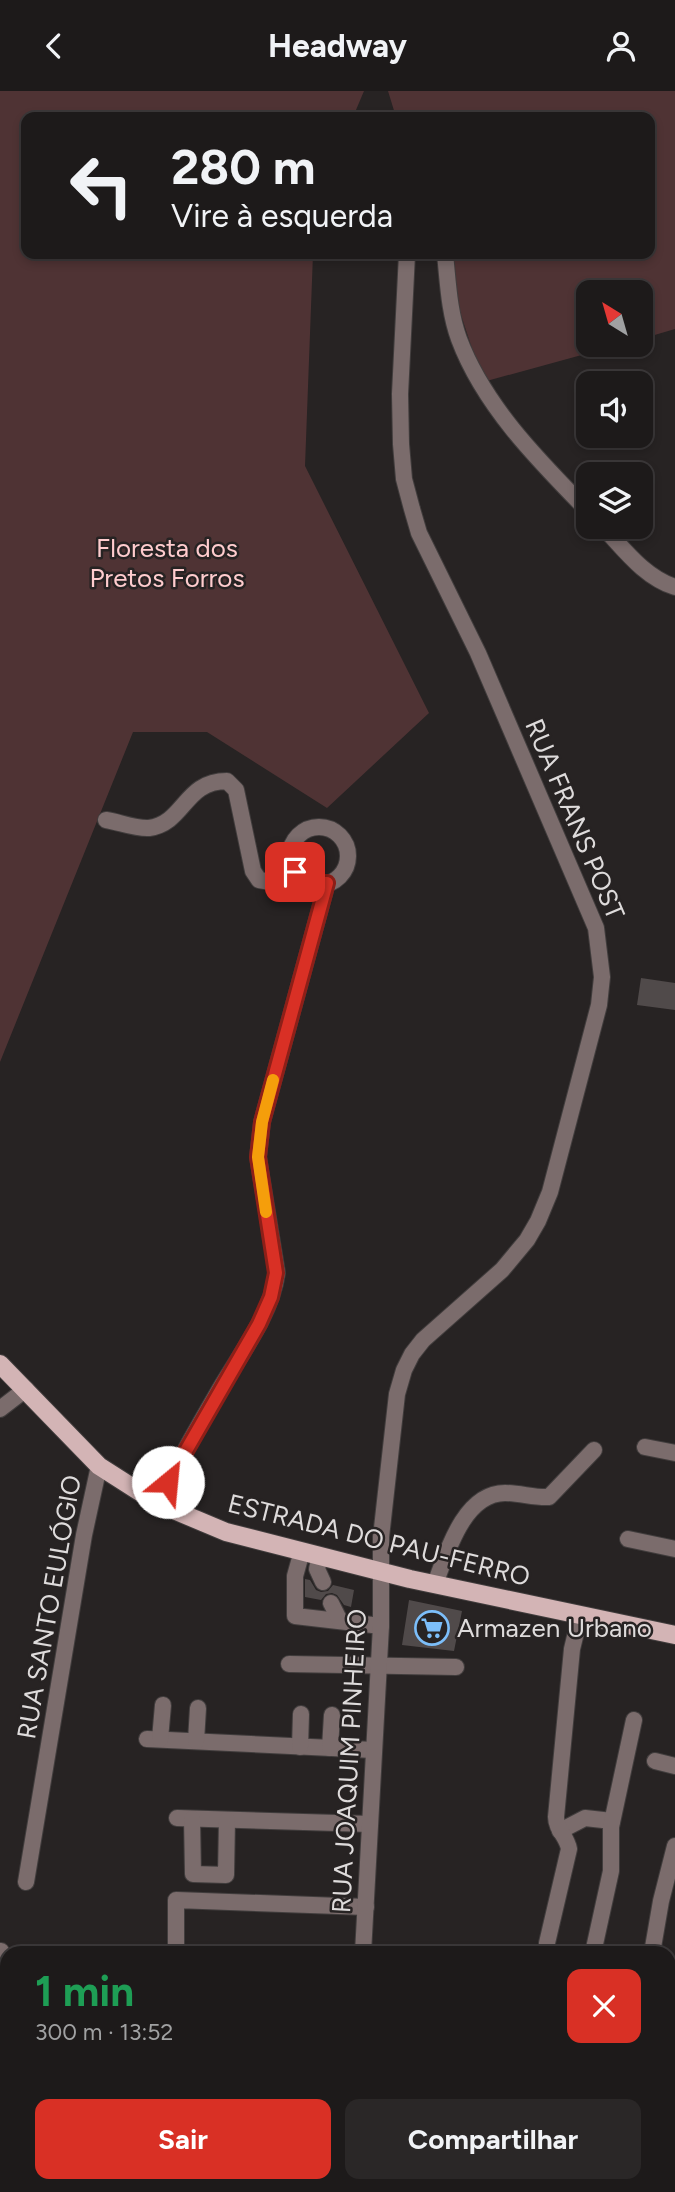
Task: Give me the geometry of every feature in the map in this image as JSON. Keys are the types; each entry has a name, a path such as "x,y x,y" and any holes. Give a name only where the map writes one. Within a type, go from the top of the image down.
{"main road":[{"name":"ESTRADA DO PAU-FERRO","path":"0,1364 99,1466 157,1503 226,1532 435,1584 675,1635"}],"street":[{"name":"RUA FRANS POST","path":"381,1571 381,1537 394,1420 397,1394 404,1370 412,1353 423,1340 515,1256 538,1221 550,1192 594,1031 602,977 596,928 478,653 419,533 412,509 404,479 401,444 401,359 407,259"},
{"path":"446,259 451,310 473,371 492,402 576,498"},
{"path":"614,539 643,569 663,583 675,587"},
{"path":"106,820 146,828 162,825 176,814 197,789 213,781 227,781 236,790 253,871 259,880 282,884 295,872"},
{"path":"311,828 329,828 343,839 348,856 342,873 327,883 309,883 295,872 290,855 296,838 311,828"},
{"path":"157,1503 190,1440 259,1324 275,1285 276,1273 258,1157 262,1122 327,883"},
{"path":"0,1409 26,1389"},
{"path":"645,1447 675,1453"},
{"path":"435,1584 466,1516 478,1502 492,1495 505,1493 550,1497 594,1450"},
{"name":"RUA SANTO EULÓGIO","path":"26,1882 84,1535 99,1466"},
{"path":"628,1539 675,1549"},
{"path":"302,1551 296,1568 296,1616 381,1626"},
{"path":"320,1556 317,1569 323,1582"},
{"name":"RUA JOAQUIM PINHEIRO","path":"363,1946 381,1626 381,1571"},
{"path":"331,1603 340,1621"},
{"path":"547,1946 569,1849 556,1817 572,1650 580,1616"},
{"path":"289,1664 456,1667"},
{"path":"163,1705 154,1739 373,1751"},
{"path":"195,1741 198,1708"},
{"path":"300,1747 301,1714"},
{"path":"330,1748 332,1715"},
{"path":"595,1946 611,1871 612,1821 634,1720"},
{"path":"655,1761 675,1766"},
{"path":"227,1819 226,1875 193,1874 185,1818 227,1819 370,1824"},
{"path":"560,1831 585,1818 612,1821"},
{"path":"653,1946 675,1846"},
{"path":"176,1946 176,1900 366,1907"}],"green space":[{"name":"Floresta dos Pretos Forros","path":"0,91 364,91 355,112 21,112 21,259 313,259 305,466 429,713 327,808 207,732 133,732 0,1062"},
{"path":"388,91 675,91 675,329 653,335 653,280 576,280 576,357 483,382 443,259 655,259 655,112 394,112"}],"building":[{"path":"641,978 675,983 675,1010 637,1005"},
{"path":"305,1579 310,1580 316,1590 321,1592 328,1591 333,1585 354,1590 351,1607 344,1605 337,1595 332,1593 326,1594 321,1600 305,1597"},
{"name":"Armazen Urbano","path":"409,1600 462,1611 454,1651 402,1645"}],"slow traffic":[{"path":"266,1212 258,1157 262,1122 273,1080"}],"place":[{"name":"Armazen Urbano","path":"432,1628"}],"route":[{"path":"168,1482 259,1324 275,1285 276,1273 258,1157 262,1122 327,883 309,883 295,872"}]}
